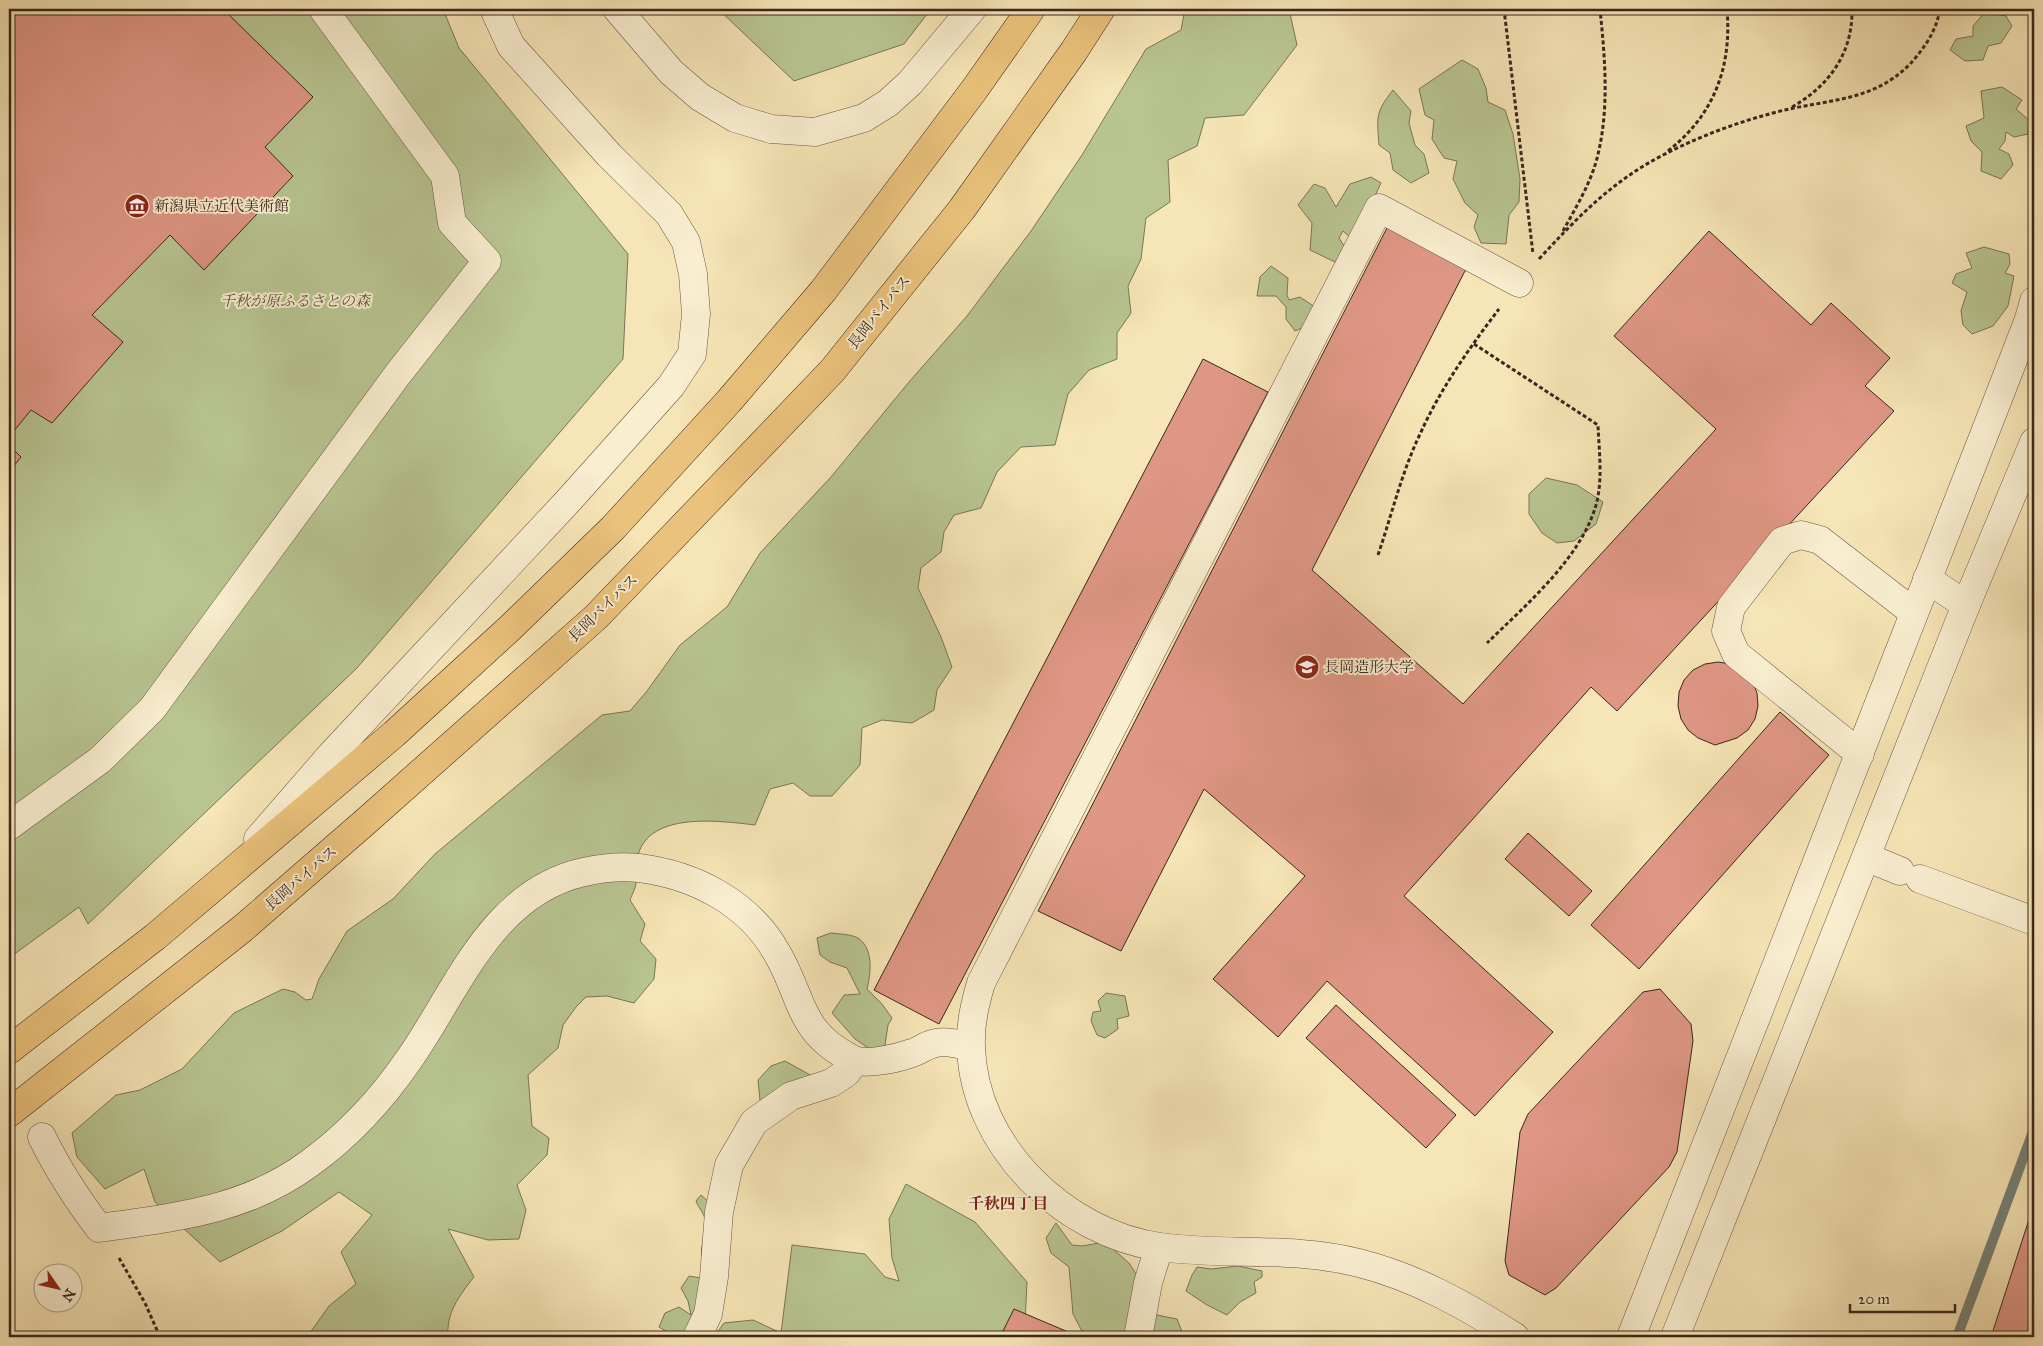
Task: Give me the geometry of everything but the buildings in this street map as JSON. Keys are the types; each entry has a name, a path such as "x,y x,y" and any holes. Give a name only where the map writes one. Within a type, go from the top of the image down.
{"highway":[{"path":"9,1050 155,937 394,734 510,628 613,528 729,401 823,291 974,90 1031,9"},
{"name":"長岡バイパス","path":"9,1113 242,929 364,824 596,617 832,371 962,209 1074,51 1101,9"}],"street":[{"path":"9,826 100,760 152,708 398,374 487,261 452,223 445,176 323,9"},
{"path":"224,878 331,755 569,500 671,386 692,354 696,314 694,282 686,242 669,214 609,155 511,46 494,9"},
{"path":"617,9 671,72 700,97 735,118 771,129 815,132 864,118 888,103 910,83 972,9"},
{"path":"1515,1337 1451,1299 1405,1277 1358,1262 1310,1254 1267,1251 1194,1251 1159,1247 1126,1240 1093,1226 1064,1207 1038,1186 1014,1162 984,1108 975,1079 970,1047 972,1015 980,983 1379,208 1519,283"},
{"path":"1631,1337 1860,754 1913,612 2026,328 2034,301"},
{"path":"1675,1337 1966,605 2034,442"},
{"path":"1860,754 1736,654 1726,631 1730,607 1782,541 1801,535 1820,540 1913,612"},
{"path":"1927,579 1966,605"},
{"path":"1866,857 2034,921"},
{"path":"42,1137 74,1195 99,1228 217,1209 262,1192 308,1164 348,1132 382,1096 433,1024 479,948 504,916 537,890 568,876 605,868 638,868 688,880 706,887 725,898 743,912 767,937 778,954 813,1031 827,1043 855,1061 896,1058 932,1044 950,1042 970,1047"},
{"path":"1787,938 1827,955"},
{"path":"697,1337 708,1314 714,1277 719,1212 729,1165 754,1122 791,1096 831,1083 846,1073 855,1061"},
{"path":"1671,1234 1709,1250"},
{"path":"1138,1337 1148,1283 1159,1247"}],"path":[{"path":"1504,9 1535,264 1594,202 1641,167 1664,155 1729,126 1789,109 1860,96 1881,87 1899,74 1927,43 1938,22 1940,9"},
{"path":"1559,238 1586,187 1596,163 1600,142 1605,82 1600,9"},
{"path":"1664,155 1682,140 1697,123 1720,83 1728,37 1727,9"},
{"path":"1789,109 1816,92 1840,63 1847,48 1852,29 1852,9"},
{"path":"1378,555 1404,474 1421,432 1443,391 1474,344 1519,283"},
{"path":"1474,344 1598,425 1600,473 1596,505 1583,537 1562,567 1487,643"},
{"path":"99,1228 141,1295 160,1337"},
{"path":"9,1321 13,1337"}],"green space":[{"name":"千秋が原ふるさとの森","path":"9,9 443,9 459,48 628,254 623,359 357,668 88,924 79,907 9,958"},
{"path":"718,9 931,9 904,44 794,81"},
{"path":"1185,9 1289,9 1297,45 1244,115 1205,118 1197,146 1168,160 1170,202 1146,218 1141,259 1128,286 1131,313 1117,333 1117,359 1089,370 1068,394 1055,445 1021,447 997,472 981,508 954,515 944,532 941,552 921,568 918,588 941,637 952,667 937,690 934,710 912,723 882,720 862,728 860,765 832,796 810,796 793,783 770,789 755,825 706,821 688,822 671,825 657,831 645,841 638,855 636,884 630,900 645,924 640,941 656,959 654,979 634,1003 607,996 586,997 563,1025 558,1048 528,1075 532,1126 549,1138 547,1155 517,1185 526,1210 519,1239 488,1240 448,1229 474,1277 451,1312 448,1337 307,1337 329,1306 356,1284 341,1252 372,1215 339,1192 282,1231 220,1262 155,1202 144,1169 105,1189 77,1157 72,1133 116,1095 140,1090 182,1069 234,1013 283,989 295,992 306,1000 312,999 319,979 347,931 393,899 435,854 602,715 630,711 680,645 727,607 760,553 831,477 909,382 967,316 1031,231 1082,155 1146,49 1181,30"},
{"path":"1985,12 2006,16 2012,26 2001,43 1988,46 1983,60 1965,61 1950,50 1956,39 1973,36 1973,26"},
{"path":"1462,60 1478,69 1486,88 1488,102 1505,110 1513,134 1520,179 1519,202 1509,215 1506,244 1481,243 1474,227 1478,215 1465,203 1453,179 1457,161 1444,158 1432,139 1434,120 1425,115 1419,89"},
{"path":"2002,87 2022,100 2016,109 2029,120 2028,134 2014,137 2006,132 2005,141 1999,149 2009,154 2013,165 2001,179 1981,171 1982,152 1971,141 1966,126 1984,118 1981,91"},
{"path":"1393,90 1411,111 1409,123 1415,145 1424,154 1429,173 1411,183 1393,170 1390,153 1379,145 1378,116 1383,104"},
{"path":"1371,177 1381,183 1354,241 1343,231 1339,238 1346,249 1335,262 1310,250 1312,223 1298,205 1314,184 1325,188 1336,207 1350,184"},
{"path":"1984,247 2009,254 2010,264 2005,273 2014,276 2008,306 1993,326 1972,334 1963,325 1961,311 1967,292 1952,283 1956,274 1972,268 1966,253"},
{"path":"1271,266 1288,278 1287,295 1289,300 1300,297 1318,309 1311,324 1295,331 1286,319 1286,307 1276,296 1257,296 1260,277"},
{"path":"1546,478 1577,485 1603,502 1596,524 1574,541 1557,543 1542,533 1529,514 1529,494"},
{"path":"831,933 856,937 862,941 870,960 867,989 882,1004 892,1018 888,1025 885,1045 874,1052 855,1039 832,1013 844,995 860,994 847,968 830,962 820,955 817,938"},
{"path":"1106,993 1125,996 1129,1016 1117,1019 1118,1029 1105,1038 1097,1035 1091,1021 1093,1012 1101,1011 1098,1001"},
{"path":"785,1061 812,1076 765,1107 760,1100 758,1080 771,1066"},
{"path":"906,1184 975,1222 1027,1282 1025,1323 1034,1337 714,1337 724,1323 753,1320 781,1333 792,1245 865,1254 885,1277 899,1281 892,1258 889,1219"},
{"path":"701,1195 713,1206 709,1211 716,1227 715,1244 709,1249 713,1262 708,1296 698,1321 685,1337 676,1337 659,1327 665,1313 679,1307 691,1315 688,1301 681,1288 689,1276 701,1278 705,1271 701,1257 705,1219 696,1201"},
{"path":"1056,1223 1072,1245 1082,1246 1105,1242 1129,1263 1138,1277 1140,1288 1157,1315 1177,1319 1184,1337 1085,1337 1073,1314 1069,1267 1051,1253 1046,1238"},
{"path":"1238,1266 1262,1271 1262,1277 1254,1282 1256,1293 1240,1302 1227,1315 1186,1291 1197,1267 1211,1269"}],"waterway":[{"path":"1957,1337 2034,1129"}],"place":[{"name":"新潟県立近代美術館","path":"137,206"},
{"name":"長岡造形大学","path":"1307,667"}],"district":[{"name":"千秋四丁目","path":"1008,1203"}]}
